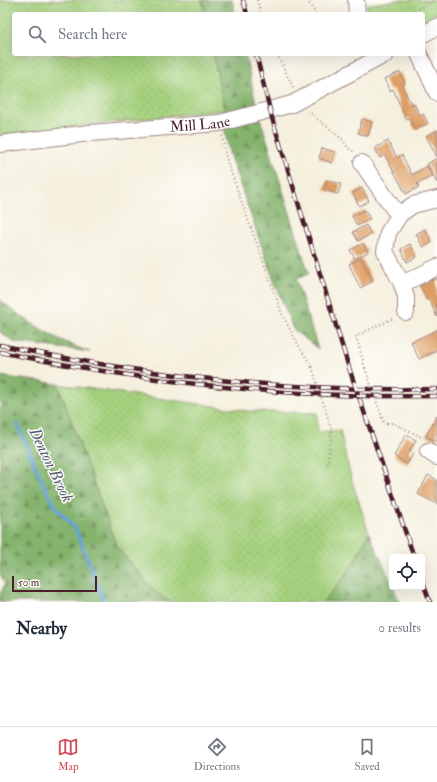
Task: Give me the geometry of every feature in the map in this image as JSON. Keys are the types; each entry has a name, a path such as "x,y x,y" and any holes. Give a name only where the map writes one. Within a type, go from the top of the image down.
{"street":[{"path":"356,0 357,12"},
{"path":"425,33 437,27"},
{"name":"Mill Lane","path":"0,144 90,133 220,123 292,104 376,56"},
{"path":"420,56 437,93"},
{"path":"362,163 393,208 400,214"},
{"path":"406,312 406,297 402,284 385,251 388,233 400,214 413,205 437,200"},
{"path":"402,284 437,266"}],"path":[{"path":"257,0 260,12"},
{"path":"307,0 315,12"},
{"path":"411,12 436,0"},
{"path":"278,56 299,100 306,109 343,140 348,148 354,150 362,163"},
{"path":"220,123 227,161 282,314 312,367 332,431 328,468"},
{"path":"406,312 356,336 365,368 384,423 393,423 420,436 432,454"}],"green space":[{"path":"0,0 202,0 205,12 12,12 12,56 213,56 225,110 0,135"},
{"path":"202,0 232,0 235,12 205,12"},
{"path":"395,0 437,0 437,13 425,20 425,12 369,12 367,5"},
{"path":"213,56 245,56 257,108 226,116"},
{"path":"260,118 309,274 296,279 318,349 293,329 273,278 230,156 224,127"},
{"path":"0,300 21,316 54,337 90,352 14,342 0,332"},
{"path":"0,376 58,384 117,547 154,591 170,602 0,602 0,594 5,584 0,574"},
{"path":"58,384 249,411 317,413 318,432 340,430 351,478 369,533 351,568 323,602 170,602 154,591 117,547"},
{"path":"369,533 389,578 389,590 395,590 400,602 323,602 351,568"}],"building":[{"path":"400,72 405,84 402,85 411,105 414,103 420,116 423,114 428,123 415,130 409,118 406,119 393,89 390,91 384,79"},
{"path":"362,119 372,122 368,136 358,133"},
{"path":"437,130 437,157 426,136"},
{"path":"388,141 397,158 402,155 412,175 427,166 432,176 417,184 419,187 406,194 385,155 380,158 375,148"},
{"path":"322,148 335,152 332,163 319,158"},
{"path":"437,158 437,183 427,164"},
{"path":"327,180 341,184 338,194 324,190"},
{"path":"362,188 369,201 359,206 353,193"},
{"path":"365,210 370,219 357,226 352,216"},
{"path":"366,225 371,234 358,241 353,232"},
{"path":"425,229 432,242 423,247 416,234"},
{"path":"363,243 368,252 355,259 350,250"},
{"path":"410,244 417,257 407,262 401,249"},
{"path":"361,258 373,281 360,288 349,264"},
{"path":"437,278 437,317 429,299 427,300 420,286"},
{"path":"437,330 437,350 419,359 411,342"},
{"path":"437,416 437,442 426,436"},
{"path":"406,435 416,440 409,452 413,454 407,464 394,456"},
{"path":"428,475 437,480 437,504 418,494"}],"waterway":[{"name":"Denton Brook","path":"17,423 39,475 56,508 76,530 104,602"}],"railway":[{"path":"243,0 246,12"},
{"path":"256,56 272,118 349,368 413,554"},
{"path":"0,345 108,365 217,380 327,388 437,389"},
{"path":"0,352 108,372 217,386 327,395 437,396"},
{"path":"425,588 430,602"}]}
